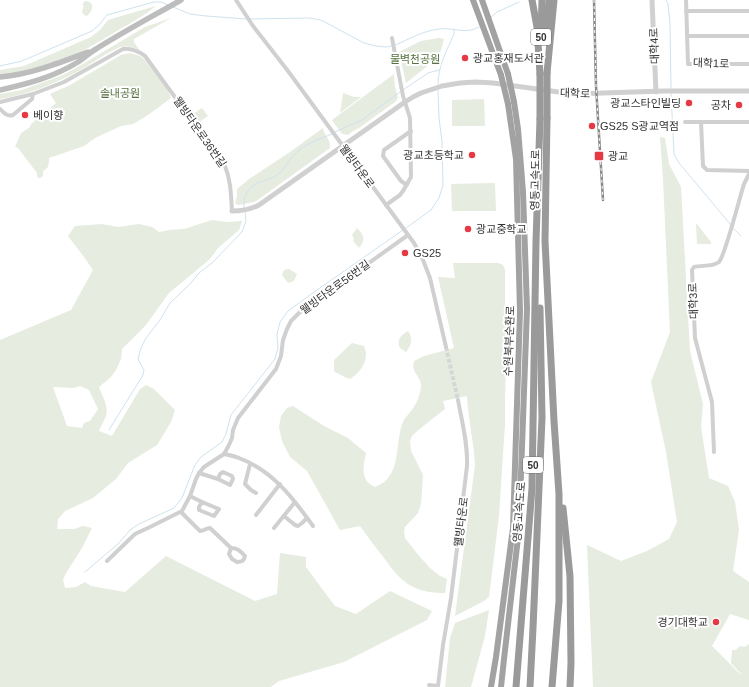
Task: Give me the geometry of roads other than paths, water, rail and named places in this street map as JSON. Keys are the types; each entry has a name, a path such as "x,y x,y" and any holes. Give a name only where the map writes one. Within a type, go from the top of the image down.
{"highway":[{"name":"수원북부순환로","path":"473,0 511,103 518,130 522,176 527,309 519,528 501,687"},
{"path":"532,0 544,73"},
{"name":"영동고속도로","path":"542,0 540,38 544,73"},
{"name":"영동고속도로","path":"516,687 532,488 536,242 549,0"},
{"path":"544,73 554,0"},
{"name":"수원북부순환로","path":"482,2 508,74 516,159 520,311 513,528 491,687"},
{"name":"영동고속도로","path":"543,119 545,241 559,494 559,602 552,687"},
{"name":"영동고속도로","path":"530,687 542,418 536,242"},
{"name":"영동고속도로","path":"556,457 570,576 570,687"}],"main road":[{"path":"0,90 21,86 60,71 179,1"},
{"path":"0,77 26,73 96,49"}],"street":[{"name":"웰빙타운로","path":"236,0 253,26 288,71 407,233 423,260 429,274 446,347"},
{"name":"대학4로","path":"652,0 656,92"},
{"name":"대학1로","path":"686,0 688,64 749,64"},
{"path":"686,11 749,11"},
{"path":"687,36 749,36"},
{"path":"386,205 400,195 407,185 410,177 410,118 403,96 392,38"},
{"name":"웰빙타운로36번길","path":"0,102 33,94 65,81 123,49 128,48 135,50 145,56 225,166 229,179 232,211 250,209 267,201 343,146"},
{"name":"대학로","path":"343,146 413,97 442,86 465,82 490,82 573,94 664,91 749,91"},
{"name":"웰빙타운로36번길","path":"0,109 6,115 13,115 32,98 33,94"},
{"path":"685,122 749,122"},
{"path":"701,122 703,166 706,170 749,171"},
{"path":"407,185 401,181 382,154 384,150 411,131"},
{"name":"대학3로","path":"714,452 712,402 695,338 692,270 694,267 714,264 720,261 744,184 749,174"},
{"name":"웰빙타운로56번길","path":"224,454 232,438 233,430 238,418 276,369 281,356 283,340 291,321 299,313 407,233"},
{"name":"웰빙타운로","path":"429,685 438,686 451,598 468,459 458,400"},
{"path":"107,561 135,534 181,512 190,496 199,473 204,467 224,454 239,458 258,468 280,484 296,502 313,526"},
{"path":"250,464 245,484 256,493"},
{"path":"199,473 218,479"},
{"path":"256,515 280,484"},
{"path":"190,496 219,509 214,516 199,510 202,502"},
{"path":"274,528 296,502"},
{"path":"181,512 200,531 210,528 231,548"},
{"path":"284,516 298,526 307,518"}],"waterway":[{"path":"666,0 668,4 670,24 671,89"},
{"path":"0,66 22,61 92,31 107,15 154,2 161,2 168,5"},
{"path":"491,17 497,12 519,2"},
{"path":"173,7 190,14 246,19"},
{"path":"250,19 309,18 321,20 364,43 376,46 392,46"},
{"path":"395,45 422,33 433,30 444,29 465,31 479,27"},
{"path":"438,84 441,64 454,34 454,30"},
{"path":"403,90 428,73 439,70"},
{"path":"406,228 431,210 439,198 443,185 442,142 438,90"},
{"path":"335,132 362,120 400,92"},
{"path":"671,93 674,154 679,163 731,225"},
{"path":"244,208 246,193 251,187 278,174 302,148 312,142 332,134"},
{"path":"109,430 143,375 144,370 138,359 146,338 160,320 170,303 242,232 246,221 245,211"},
{"path":"733,228 741,236"},
{"path":"85,572 119,543 130,530 139,524 174,508 182,498 195,465 201,457 222,442 226,434 231,415 275,359 278,348 277,334 280,322 288,311 403,230"}],"tunnel":[{"path":"446,347 458,400"}],"railway":[{"path":"594,0 596,86 603,200"}],"place":[{"name":"광교홍재도서관","path":"465,58"},
{"name":"광교스타인빌딩","path":"689,103"},
{"name":"공차","path":"739,105"},
{"name":"베이향","path":"25,115"},
{"name":"GS25 S광교역점","path":"592,126"},
{"name":"광교초등학교","path":"472,155"},
{"name":"광교","path":"599,156"},
{"name":"광교중학교","path":"468,229"},
{"name":"GS25","path":"405,253"},
{"name":"경기대학교","path":"716,622"}],"park label":[{"name":"물벽천공원","path":"415,59"},
{"name":"솔내공원","path":"120,93"}]}
